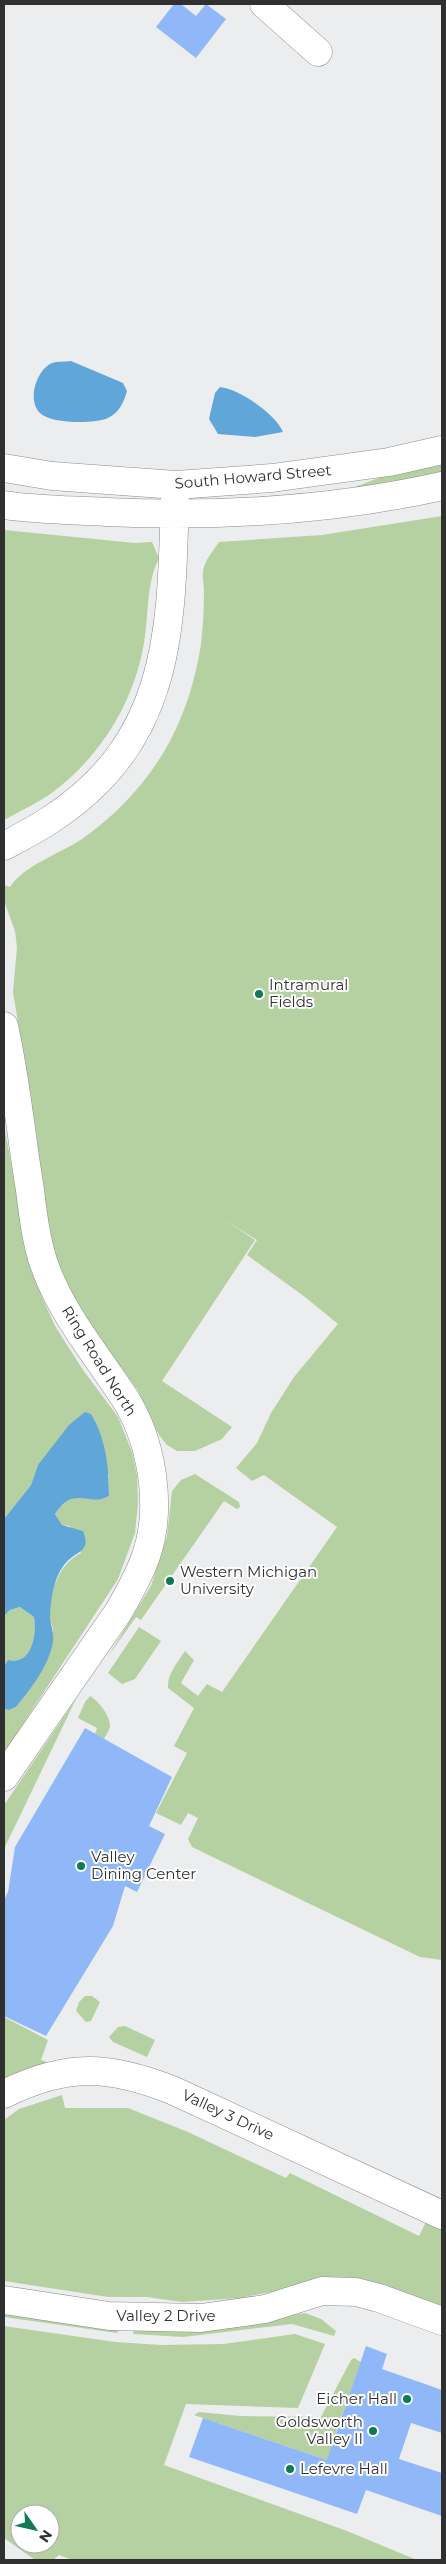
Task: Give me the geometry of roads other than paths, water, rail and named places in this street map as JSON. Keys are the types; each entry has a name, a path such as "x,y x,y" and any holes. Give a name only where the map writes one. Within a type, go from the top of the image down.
{"street":[{"path":"264,4 318,52"},
{"name":"South Howard Street","path":"4,468 52,476 176,486 272,478 389,462 442,450"},
{"path":"4,846 50,820 92,786 114,764 134,737 147,712 161,667 166,643 176,486"},
{"name":"South Howard Street","path":"4,505 22,508 175,515 288,511 389,498 442,486"},
{"name":"Ring Road North","path":"4,1026 33,1212 43,1263 67,1312 133,1413 147,1449 153,1477 152,1530 146,1556 135,1582 119,1611 4,1777"},
{"name":"Valley 3 Drive","path":"4,2094 46,2076 97,2070 134,2075 172,2090 442,2215"},
{"name":"Valley 2 Drive","path":"4,2300 109,2316 201,2318 265,2309 322,2291 356,2292 379,2298 442,2321"}],"water":[{"path":"71,361 123,383 127,391 123,403 115,413 102,420 73,422 53,419 40,413 36,408 34,394 35,386 42,372 52,363"},
{"path":"220,387 237,392 256,403 273,418 283,432 255,437 218,434 209,419 215,393"},
{"path":"85,1412 91,1414 103,1443 107,1464 109,1496 95,1500 75,1498 69,1500 55,1514 62,1525 83,1531 86,1541 85,1545 84,1548 66,1562 56,1580 50,1613 53,1641 44,1667 34,1684 16,1707 9,1710 4,1709 4,1666 8,1660 16,1661 28,1654 35,1632 35,1624 34,1617 20,1607 10,1610 4,1616 4,1519 31,1485 38,1465 69,1425"}],"place":[{"name":"Intramural Fields","path":"259,994"},
{"name":"Western Michigan University","path":"170,1581"},
{"name":"Valley Dining Center","path":"81,1866"},
{"name":"Eicher Hall","path":"407,2399"},
{"name":"Goldsworth Valley II","path":"373,2431"},
{"name":"Lefevre Hall","path":"290,2469"}]}
